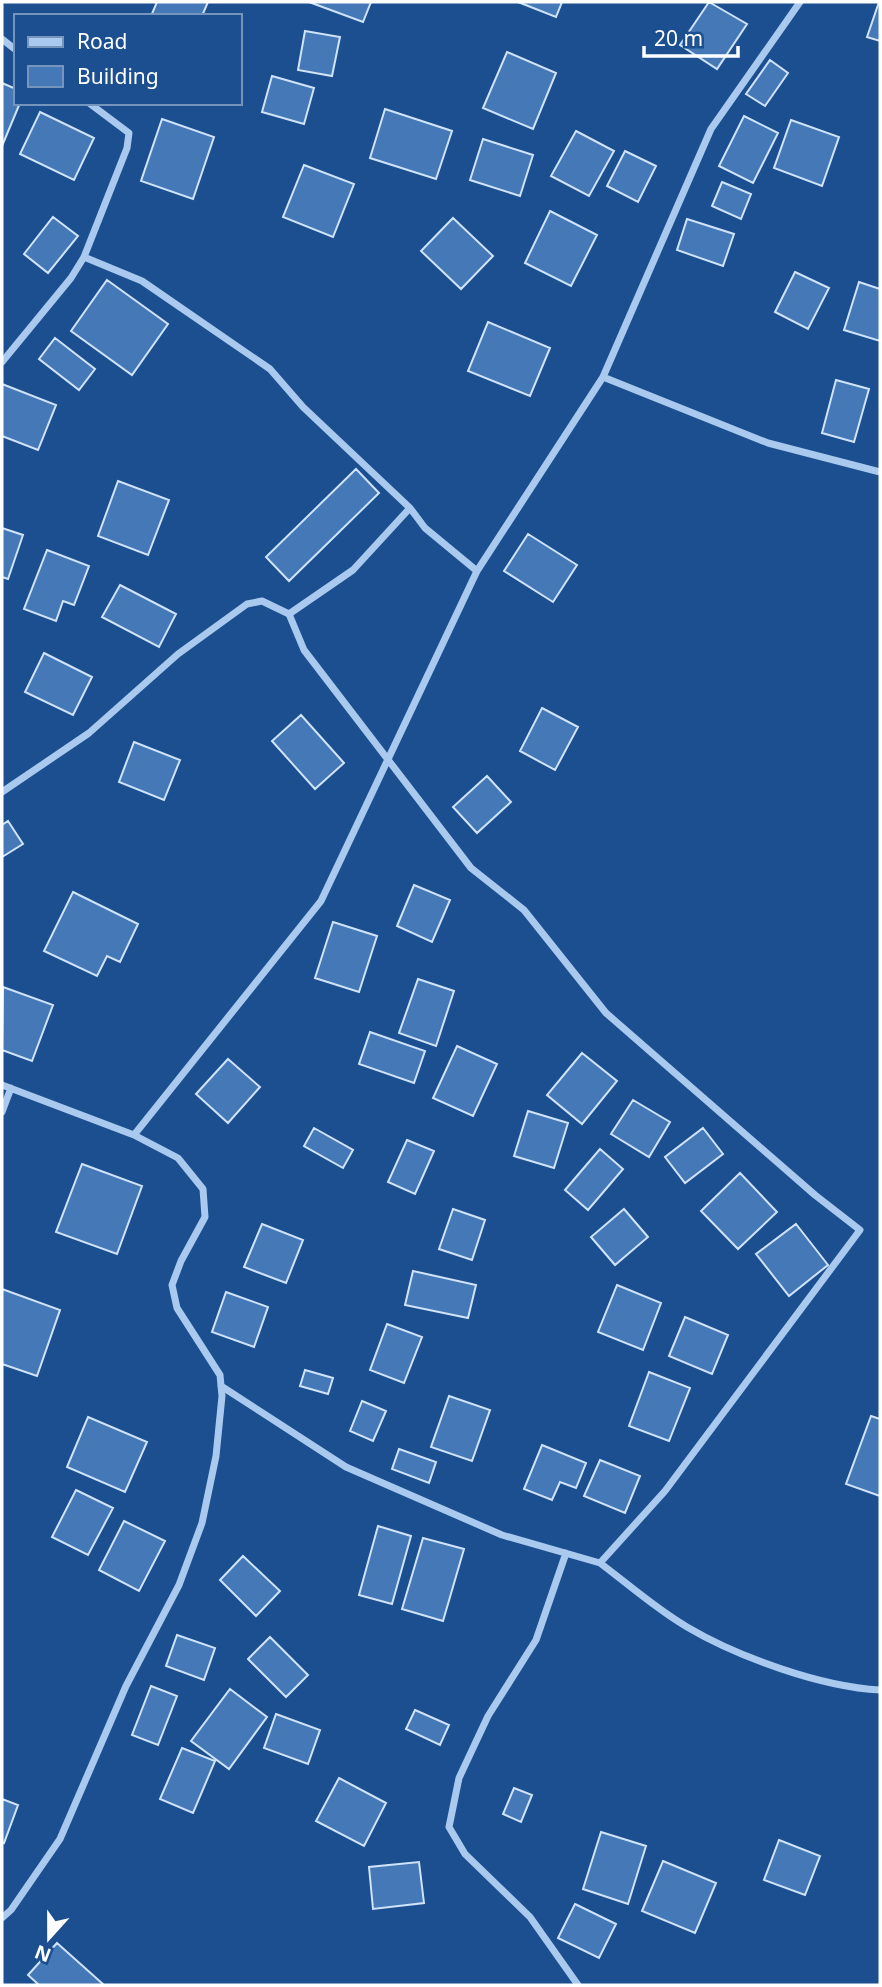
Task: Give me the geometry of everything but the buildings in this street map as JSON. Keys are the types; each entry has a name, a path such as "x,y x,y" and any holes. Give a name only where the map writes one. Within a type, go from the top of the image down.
{"street":[{"path":"134,1135 321,901 477,571 603,377 711,129 800,2"},
{"path":"2,362 71,278 84,257 127,148 129,133 92,105"},
{"path":"84,257 142,281 270,369 303,407 410,508 425,528 477,571"},
{"path":"603,377 768,443 880,472"},
{"path":"289,614 353,570 410,508"},
{"path":"2,792 89,733 178,654 247,604 262,601 289,614 304,650 471,869 524,909 606,1013 815,1195 860,1230 665,1491 600,1563"},
{"path":"2,1084 134,1135 178,1158 203,1189 205,1217 181,1261 172,1285 177,1308 213,1362 221,1386 216,1456 202,1523 179,1585 125,1686 60,1839 11,1910 2,1918"},
{"path":"2,1112 11,1088"},
{"path":"221,1386 346,1467 502,1535 600,1563 686,1627 699,1633 775,1666 855,1689 880,1690"},
{"path":"566,1553 536,1640 488,1716 459,1778 449,1827 465,1854 530,1917 578,1985"}]}
